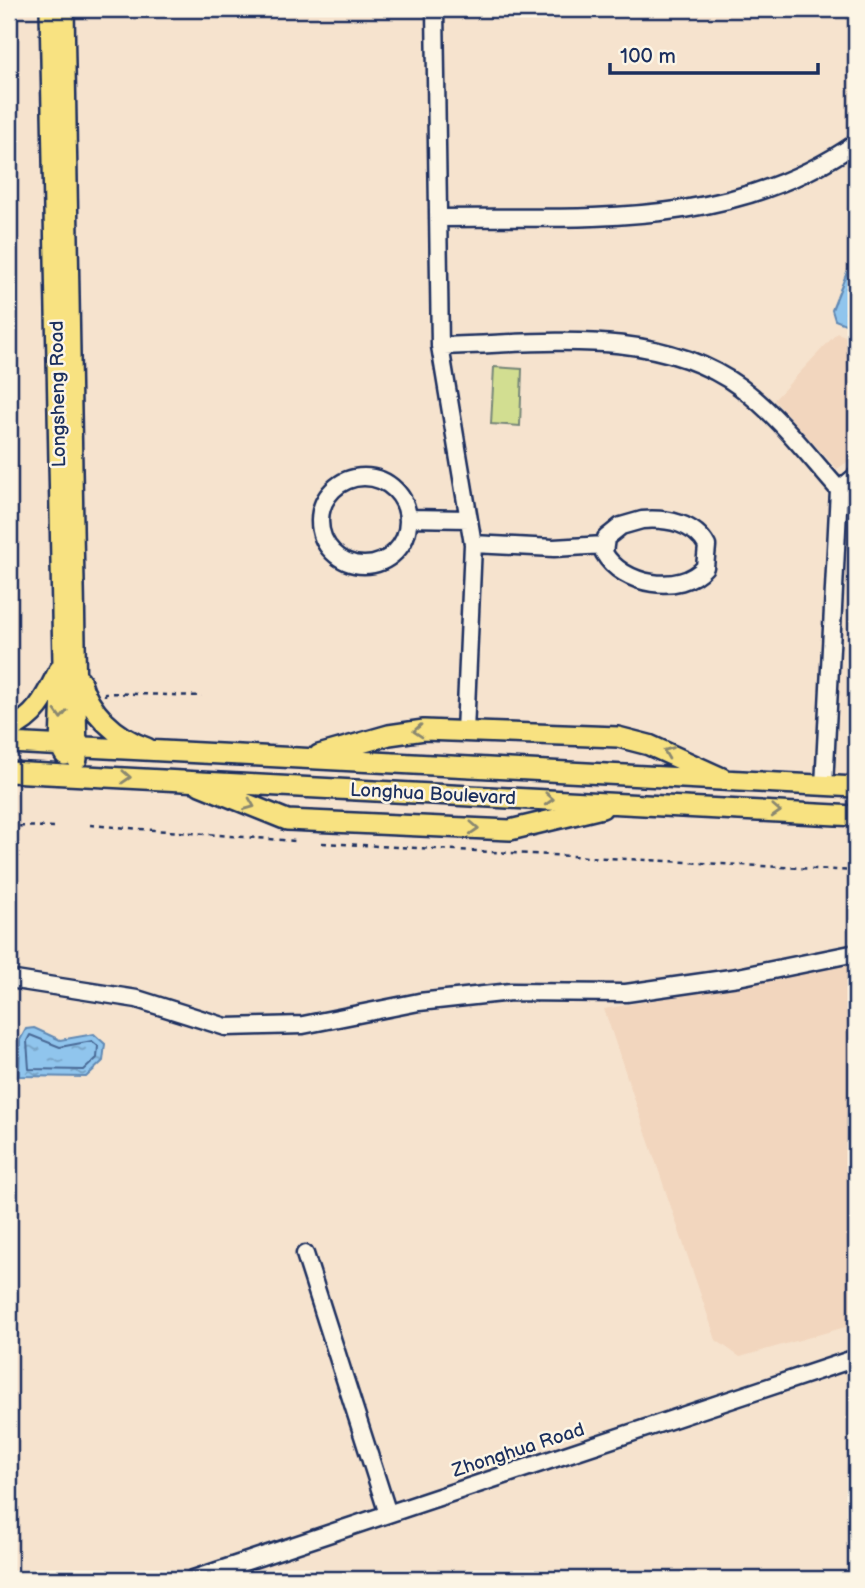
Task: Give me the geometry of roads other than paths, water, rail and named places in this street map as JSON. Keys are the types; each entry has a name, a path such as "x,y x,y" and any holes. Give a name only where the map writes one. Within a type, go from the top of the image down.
{"main road":[{"name":"Longsheng Road","path":"50,9 69,662"},
{"name":"Longsheng Road","path":"64,9 69,747"},
{"path":"9,729 30,718 37,711 69,662 100,717 127,739 161,752"},
{"path":"302,760 408,731 618,737 649,745 729,781"},
{"name":"Longhua Boulevard","path":"9,743 856,787"},
{"path":"69,747 76,774"},
{"name":"Longhua Boulevard","path":"9,772 186,779 856,816"},
{"path":"186,779 287,820 510,830 623,803"}],"street":[{"path":"435,9 440,346 473,544 465,732"},
{"path":"438,218 629,215 686,210 769,189 853,147"},
{"path":"440,346 613,343 652,348 689,359 724,376 755,399 839,490 824,786"},
{"path":"839,490 856,476"},
{"path":"361,477 378,479 393,488 404,501 408,518 406,535 397,550 383,561 367,565 350,563 335,554 325,540 320,524 322,506 331,491 345,481 361,477"},
{"path":"408,518 469,519"},
{"path":"642,520 663,520 684,525 702,537 708,557 698,575 678,582 657,583 635,578 616,567 608,559 604,545 611,532 621,526 642,520"},
{"path":"473,544 554,548 604,545"},
{"path":"9,979 137,999 226,1027 303,1025 419,1002 511,992 626,993 738,977 856,953"},
{"path":"305,1254 388,1514"},
{"name":"Zhonghua Road","path":"193,1579 856,1358"}],"water":[{"path":"856,262 856,319 845,324 835,320 832,310 847,272"},
{"path":"34,1028 60,1040 94,1034 105,1044 103,1061 86,1077 19,1076 20,1040 26,1029"}]}
